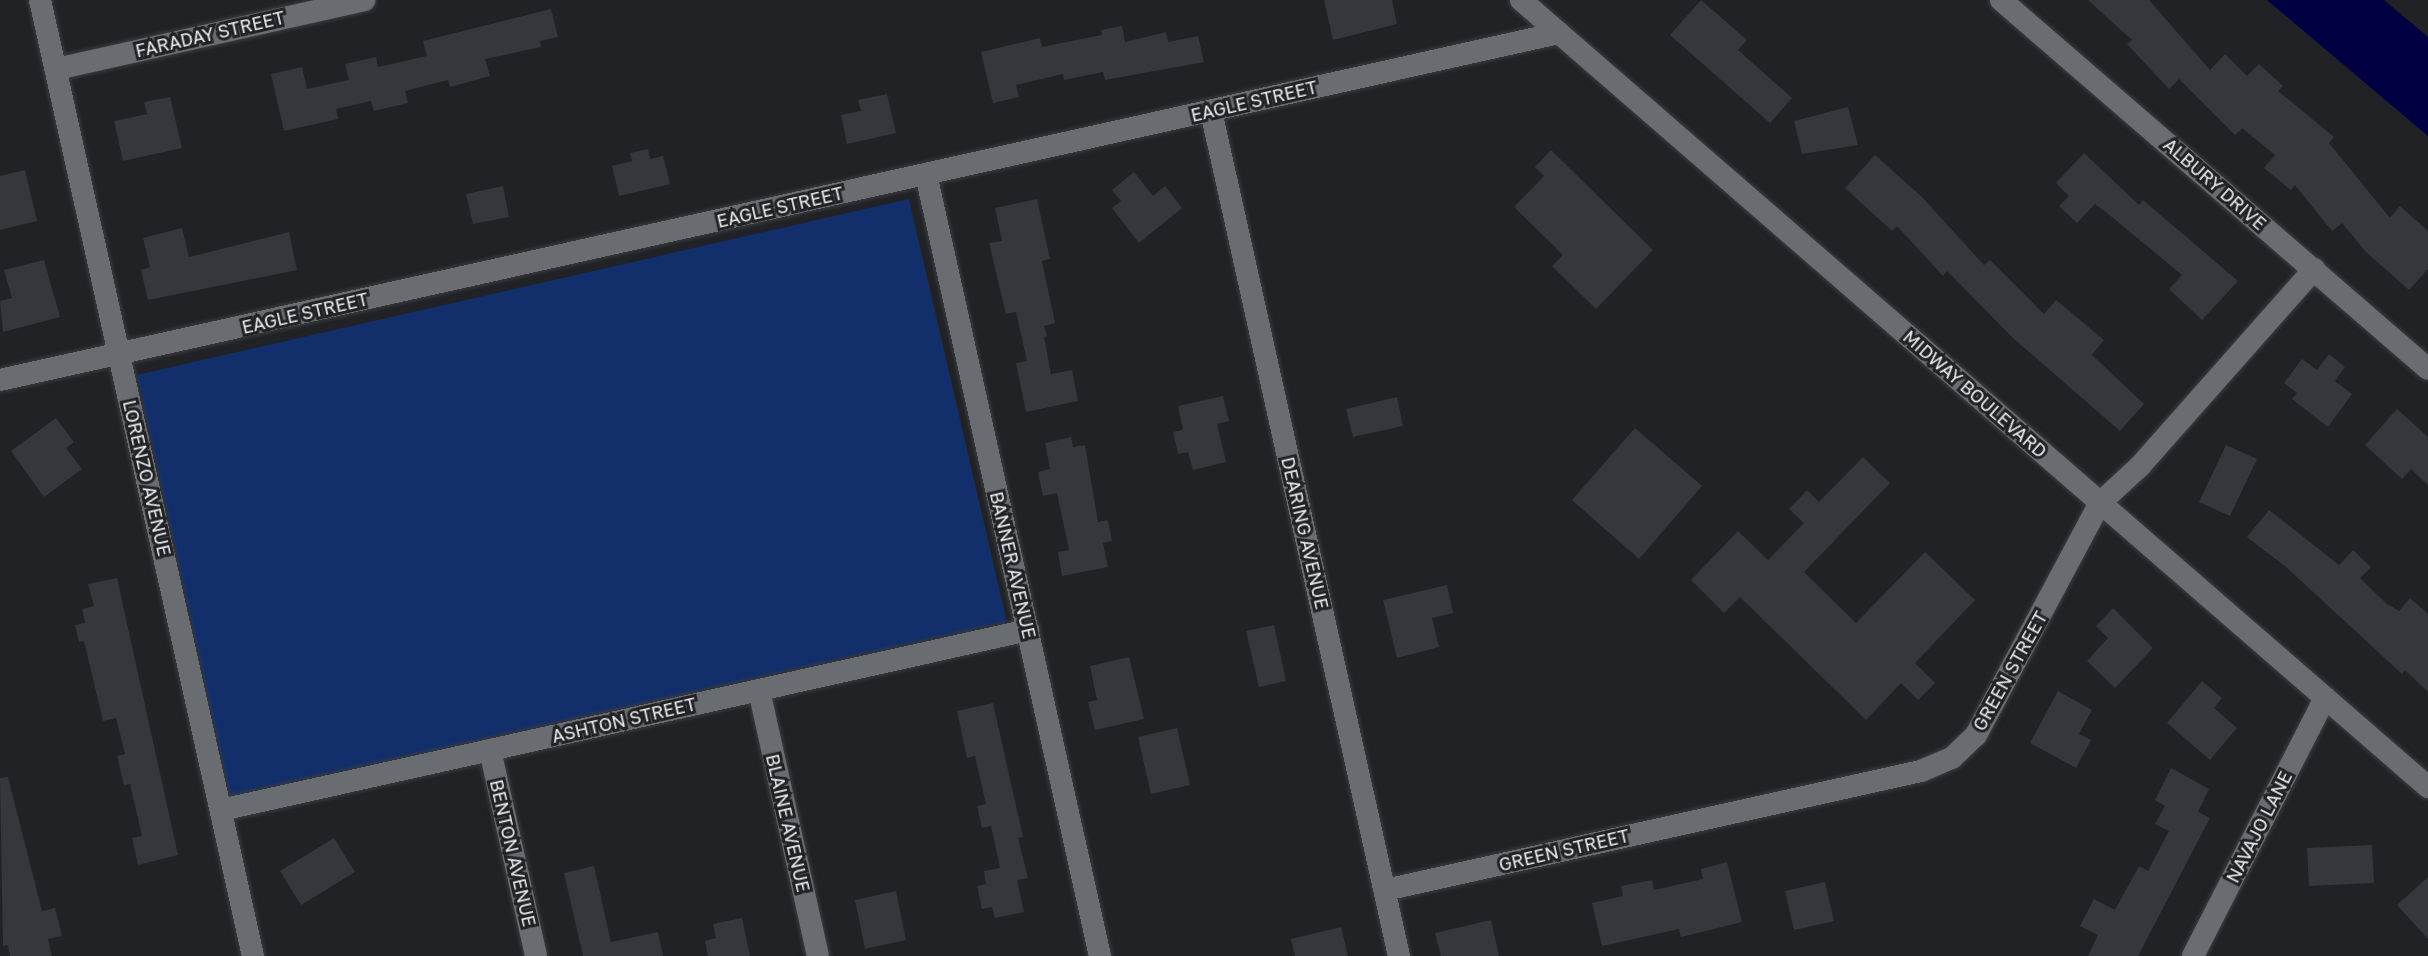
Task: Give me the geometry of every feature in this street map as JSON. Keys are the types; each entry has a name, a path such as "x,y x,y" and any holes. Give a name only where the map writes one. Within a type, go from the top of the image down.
{"street":[{"name":"LORENZO AVENUE","path":"40,0 254,956"},
{"name":"FARADAY STREET","path":"56,69 364,0"},
{"name":"MIDWAY BOULEVARD","path":"1521,0 2428,787"},
{"name":"ALBURY DRIVE","path":"2001,0 2428,369"},
{"name":"EAGLE STREET","path":"0,380 1559,33"},
{"name":"DEARING AVENUE","path":"1211,111 1399,956"},
{"name":"BANNER AVENUE","path":"926,174 1100,956"},
{"name":"GREEN STREET","path":"1385,890 1920,771 1952,758 1976,735 2100,503 2140,466 2314,269"},
{"name":"ASHTON STREET","path":"221,810 1028,630"},
{"name":"BLAINE AVENUE","path":"759,690 818,956"},
{"name":"NAVAJO LANE","path":"2193,956 2325,698"},
{"name":"BENTON AVENUE","path":"490,750 536,956"}],"shaded area":[{"path":"2267,0 2384,0 2428,37 2428,136"},
{"path":"909,199 1007,622 230,796 137,375"}],"building":[{"path":"1324,0 1392,0 1397,24 1333,40"},
{"path":"1701,0 1747,40 1738,50 1792,98 1770,123 1670,35"},
{"path":"2088,0 2149,0 2210,70 2225,54 2247,76 2259,64 2283,86 2278,91 2334,137 2329,143 2390,218 2400,206 2428,231 2428,269 2409,290 2366,252 2342,223 2332,231 2295,185 2291,190 2264,168 2275,155 2242,128 2235,135 2179,79 2169,89 2127,44 2132,40"},
{"path":"551,9 558,37 540,41 541,47 485,59 490,76 450,87 448,80 405,91 408,103 374,111 371,101 336,109 338,119 284,131 271,74 302,67 307,89 349,80 345,64 376,57 378,67 427,56 423,41"},
{"path":"1122,26 1125,42 1166,32 1168,42 1198,36 1204,62 1105,80 1103,72 1064,80 1063,74 1016,85 1019,97 993,103 981,52 1040,38 1042,47 1102,35 1101,30"},
{"path":"887,94 896,133 847,144 841,115 861,111 858,100"},
{"path":"170,97 182,148 123,161 114,121 147,114 144,102"},
{"path":"1848,107 1858,145 1802,154 1794,121"},
{"path":"648,149 650,159 663,156 670,184 619,196 612,166 632,161 630,153"},
{"path":"1551,150 1653,250 1596,309 1552,266 1563,255 1514,207 1544,176 1535,167"},
{"path":"2084,153 2139,205 2143,200 2238,281 2202,320 2169,289 2182,275 2112,217 2095,204 2077,223 2059,206 2069,196 2056,183"},
{"path":"1875,155 1922,197 1984,265 1990,260 2044,314 2056,300 2104,340 2092,355 2144,404 2120,431 2013,338 1947,271 1943,276 1897,226 1892,231 1845,188"},
{"path":"25,170 37,221 0,230 0,176"},
{"path":"1134,172 1153,196 1165,186 1182,208 1139,243 1112,208 1121,201 1112,190"},
{"path":"503,186 509,217 473,224 466,194"},
{"path":"1037,199 1050,259 1042,261 1055,323 1044,326 1051,374 1072,370 1078,401 1026,412 1016,363 1027,361 1016,312 1006,314 989,243 1002,241 995,208"},
{"path":"182,228 189,257 289,232 297,270 148,300 141,270 150,267 143,238"},
{"path":"44,260 60,317 3,332 0,301 12,298 4,270"},
{"path":"2329,354 2345,367 2335,381 2352,394 2328,427 2292,399 2297,393 2284,383 2302,359 2317,370"},
{"path":"1223,396 1229,421 1217,424 1226,462 1193,470 1188,452 1178,454 1173,432 1183,430 1178,406"},
{"path":"1397,397 1403,426 1353,437 1346,409"},
{"path":"2397,409 2428,437 2428,485 2411,469 2402,479 2365,445"},
{"path":"56,418 74,442 66,448 82,469 44,497 11,451"},
{"path":"1635,428 1702,486 1639,559 1572,500"},
{"path":"1071,437 1073,447 1085,445 1098,522 1108,520 1112,541 1103,543 1108,567 1062,576 1058,552 1069,550 1057,493 1043,496 1038,472 1050,469 1045,443"},
{"path":"2226,445 2257,459 2230,516 2199,502"},
{"path":"1863,457 1890,483 1804,572 1856,623 1925,552 1975,600 1915,663 1935,683 1918,700 1901,683 1866,720 1740,597 1724,613 1691,580 1738,531 1768,560 1804,523 1789,509 1807,490 1819,502"},
{"path":"2269,510 2339,565 2353,550 2371,567 2360,578 2386,603 2399,611 2410,598 2428,614 2428,692 2405,670 2402,674 2286,567 2247,537"},
{"path":"117,578 178,855 138,865 132,838 142,836 130,784 124,785 117,756 125,754 116,718 103,721 84,641 79,642 75,625 85,623 82,609 94,606 88,584"},
{"path":"1447,585 1453,613 1432,618 1439,647 1397,658 1383,600"},
{"path":"2113,608 2153,648 2115,688 2087,661 2108,638 2096,626"},
{"path":"1274,625 1286,681 1259,687 1246,631"},
{"path":"1129,657 1144,719 1095,730 1088,702 1097,700 1090,666"},
{"path":"2202,681 2222,698 2214,708 2237,728 2210,760 2167,723"},
{"path":"2058,691 2092,710 2079,734 2091,740 2076,768 2030,743"},
{"path":"993,703 1023,837 1018,838 1028,878 1017,880 1024,912 995,918 992,907 982,909 977,886 986,884 984,871 1000,868 991,826 982,828 977,806 986,804 975,756 967,758 957,711"},
{"path":"1177,728 1190,785 1151,794 1138,737"},
{"path":"2171,768 2209,789 2198,812 2210,818 2138,956 2088,956 2098,935 2080,926 2094,899 2115,910 2139,866 2148,871 2169,831 2155,824 2165,806 2155,800"},
{"path":"8,777 42,911 55,908 62,936 48,939 52,956 10,956 8,945 3,946 0,778"},
{"path":"334,838 355,872 301,905 280,871"},
{"path":"2372,845 2374,883 2309,886 2307,848"},
{"path":"1727,862 1742,922 1681,937 1679,929 1602,946 1592,903 1623,896 1621,886 1652,880 1654,890 1703,879 1701,869"},
{"path":"594,866 611,942 658,932 663,956 583,956 564,873"},
{"path":"2428,877 2428,939 2397,905"},
{"path":"1825,882 1834,921 1794,930 1785,891"},
{"path":"896,891 906,940 865,949 855,900"},
{"path":"742,918 750,956 708,956 705,941 716,938 713,924"},
{"path":"1491,920 1499,956 1441,956 1435,933"},
{"path":"1341,927 1348,956 1295,956 1291,939"}]}
